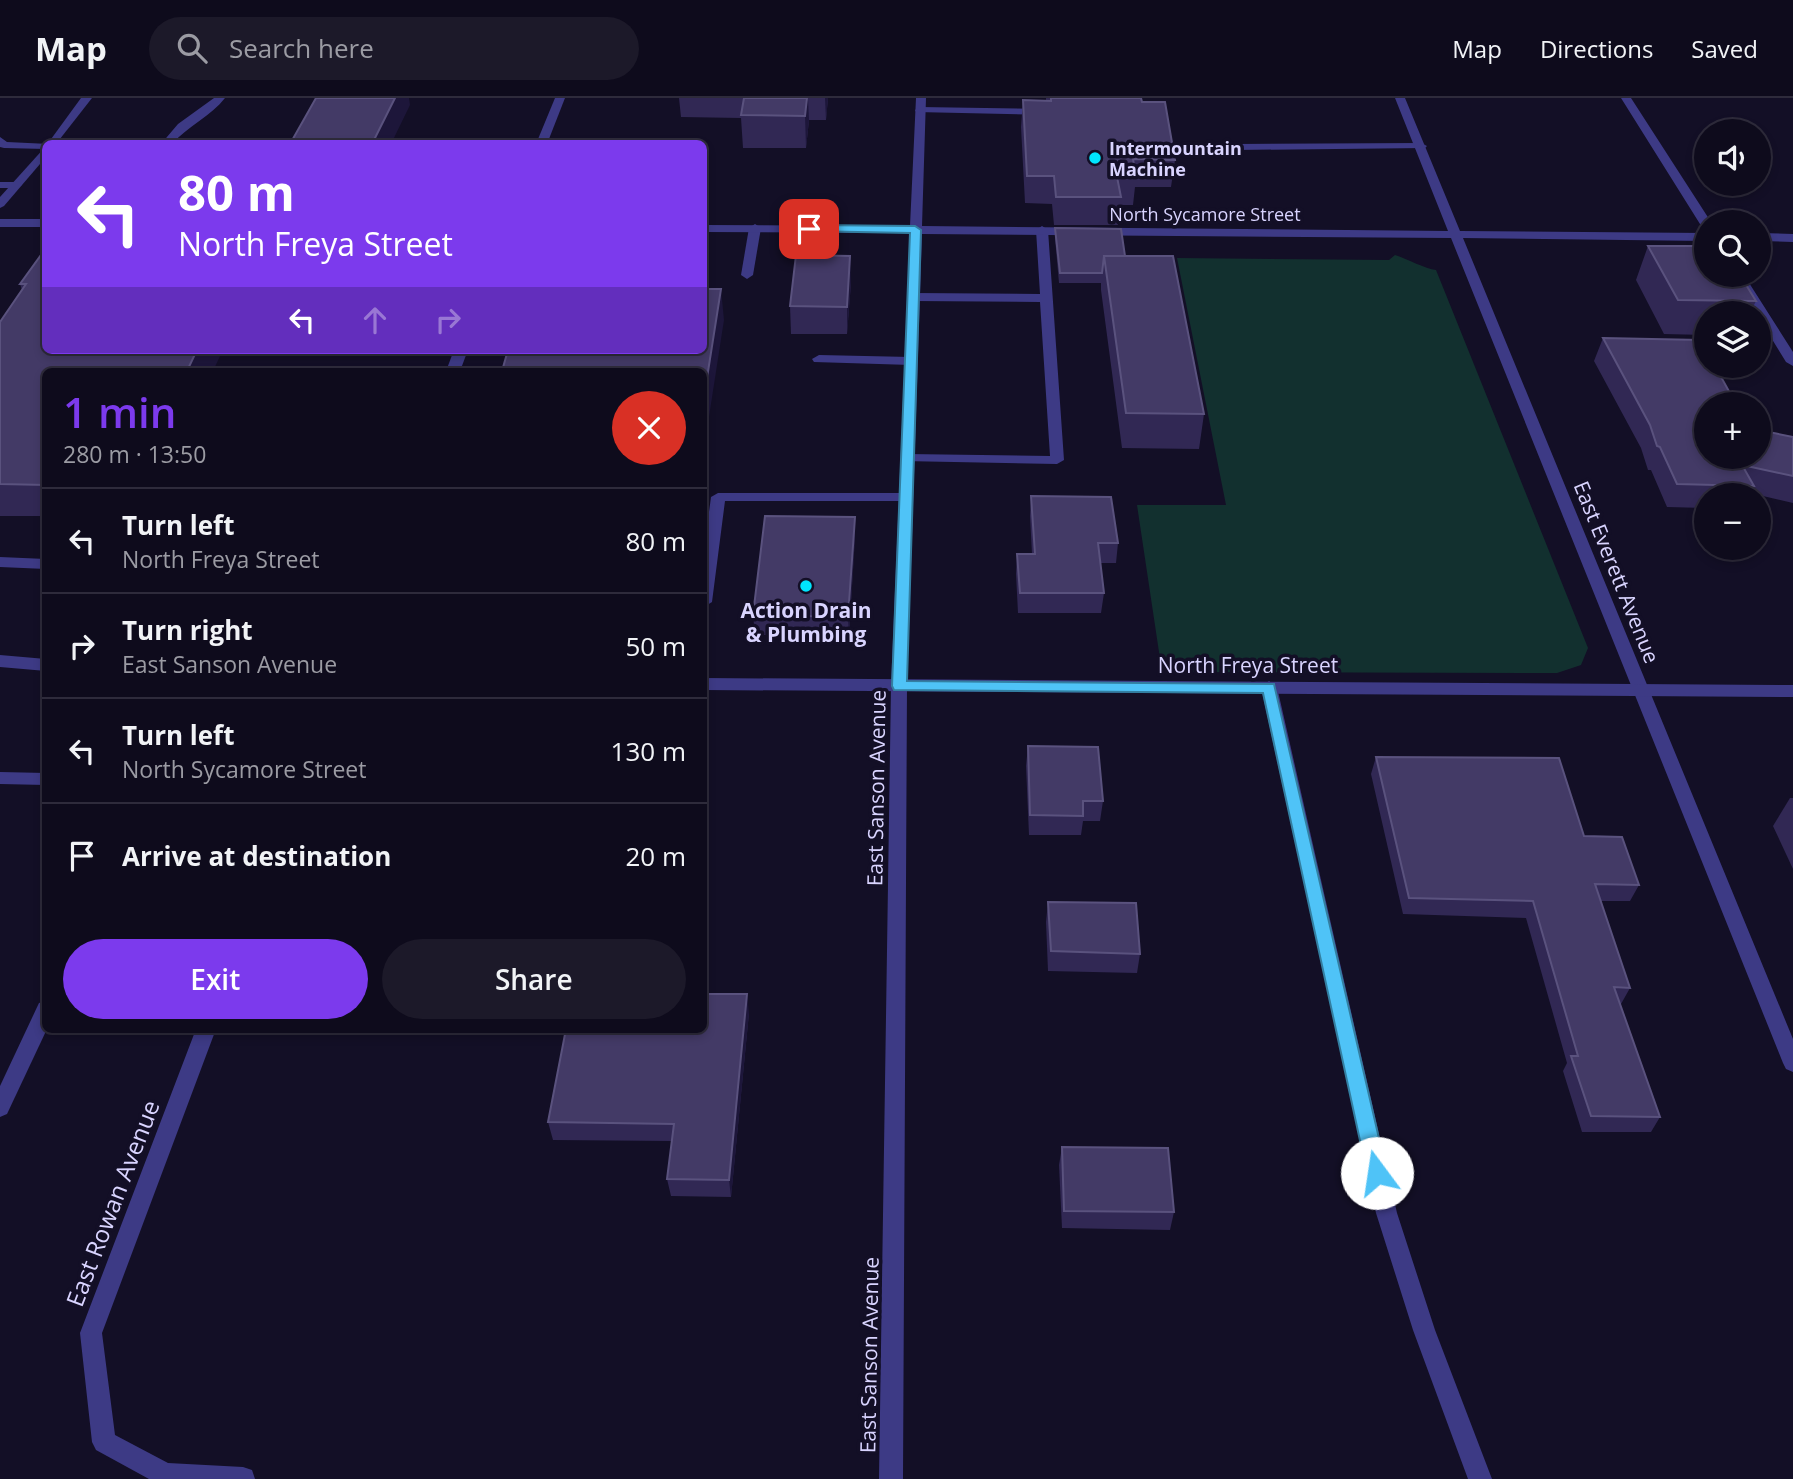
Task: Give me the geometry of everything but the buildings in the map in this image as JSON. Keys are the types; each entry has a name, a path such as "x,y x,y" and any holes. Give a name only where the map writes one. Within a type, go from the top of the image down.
{"street":[{"path":"52,140 87,98"},
{"path":"170,140 182,127 220,98"},
{"path":"543,140 560,98"},
{"name":"East Everett Avenue","path":"1400,98 1793,1063"},
{"path":"1626,98 1697,210"},
{"path":"920,104 1054,112"},
{"name":"East Sanson Avenue","path":"891,1479 899,686 920,104"},
{"path":"0,140 4,145 42,146"},
{"path":"1236,147 1421,146"},
{"path":"0,204 42,152"},
{"path":"0,185 16,185"},
{"path":"0,223 42,223"},
{"name":"North Sycamore Street","path":"707,228 1694,237"},
{"path":"747,275 755,228"},
{"path":"907,458 1058,460 1042,230"},
{"path":"1771,237 1793,238"},
{"path":"1746,287 1793,362"},
{"path":"913,297 1047,298"},
{"path":"819,359 911,361"},
{"path":"707,579 718,496 906,497"},
{"path":"0,562 42,564"},
{"path":"0,661 42,665"},
{"name":"North Freya Street","path":"707,684 1793,691"},
{"path":"1269,687 1291,794 1345,1022 1366,1129 1394,1239 1440,1377 1480,1479"},
{"path":"0,779 42,779"},
{"path":"0,1108 42,1018"},
{"name":"East Rowan Avenue","path":"204,1033 92,1333 104,1442 166,1475 243,1479"}],"green space":[{"path":"1395,255 1436,270 1588,648 1581,665 1557,673 1162,672 1137,505 1226,505 1177,258 1389,260"}],"place":[{"name":"Intermountain Machine","path":"1095,158"},
{"name":"Action Drain & Plumbing","path":"806,586"}],"route":[{"path":"809,229 915,230 899,686 1269,687 1377,1173"}]}
